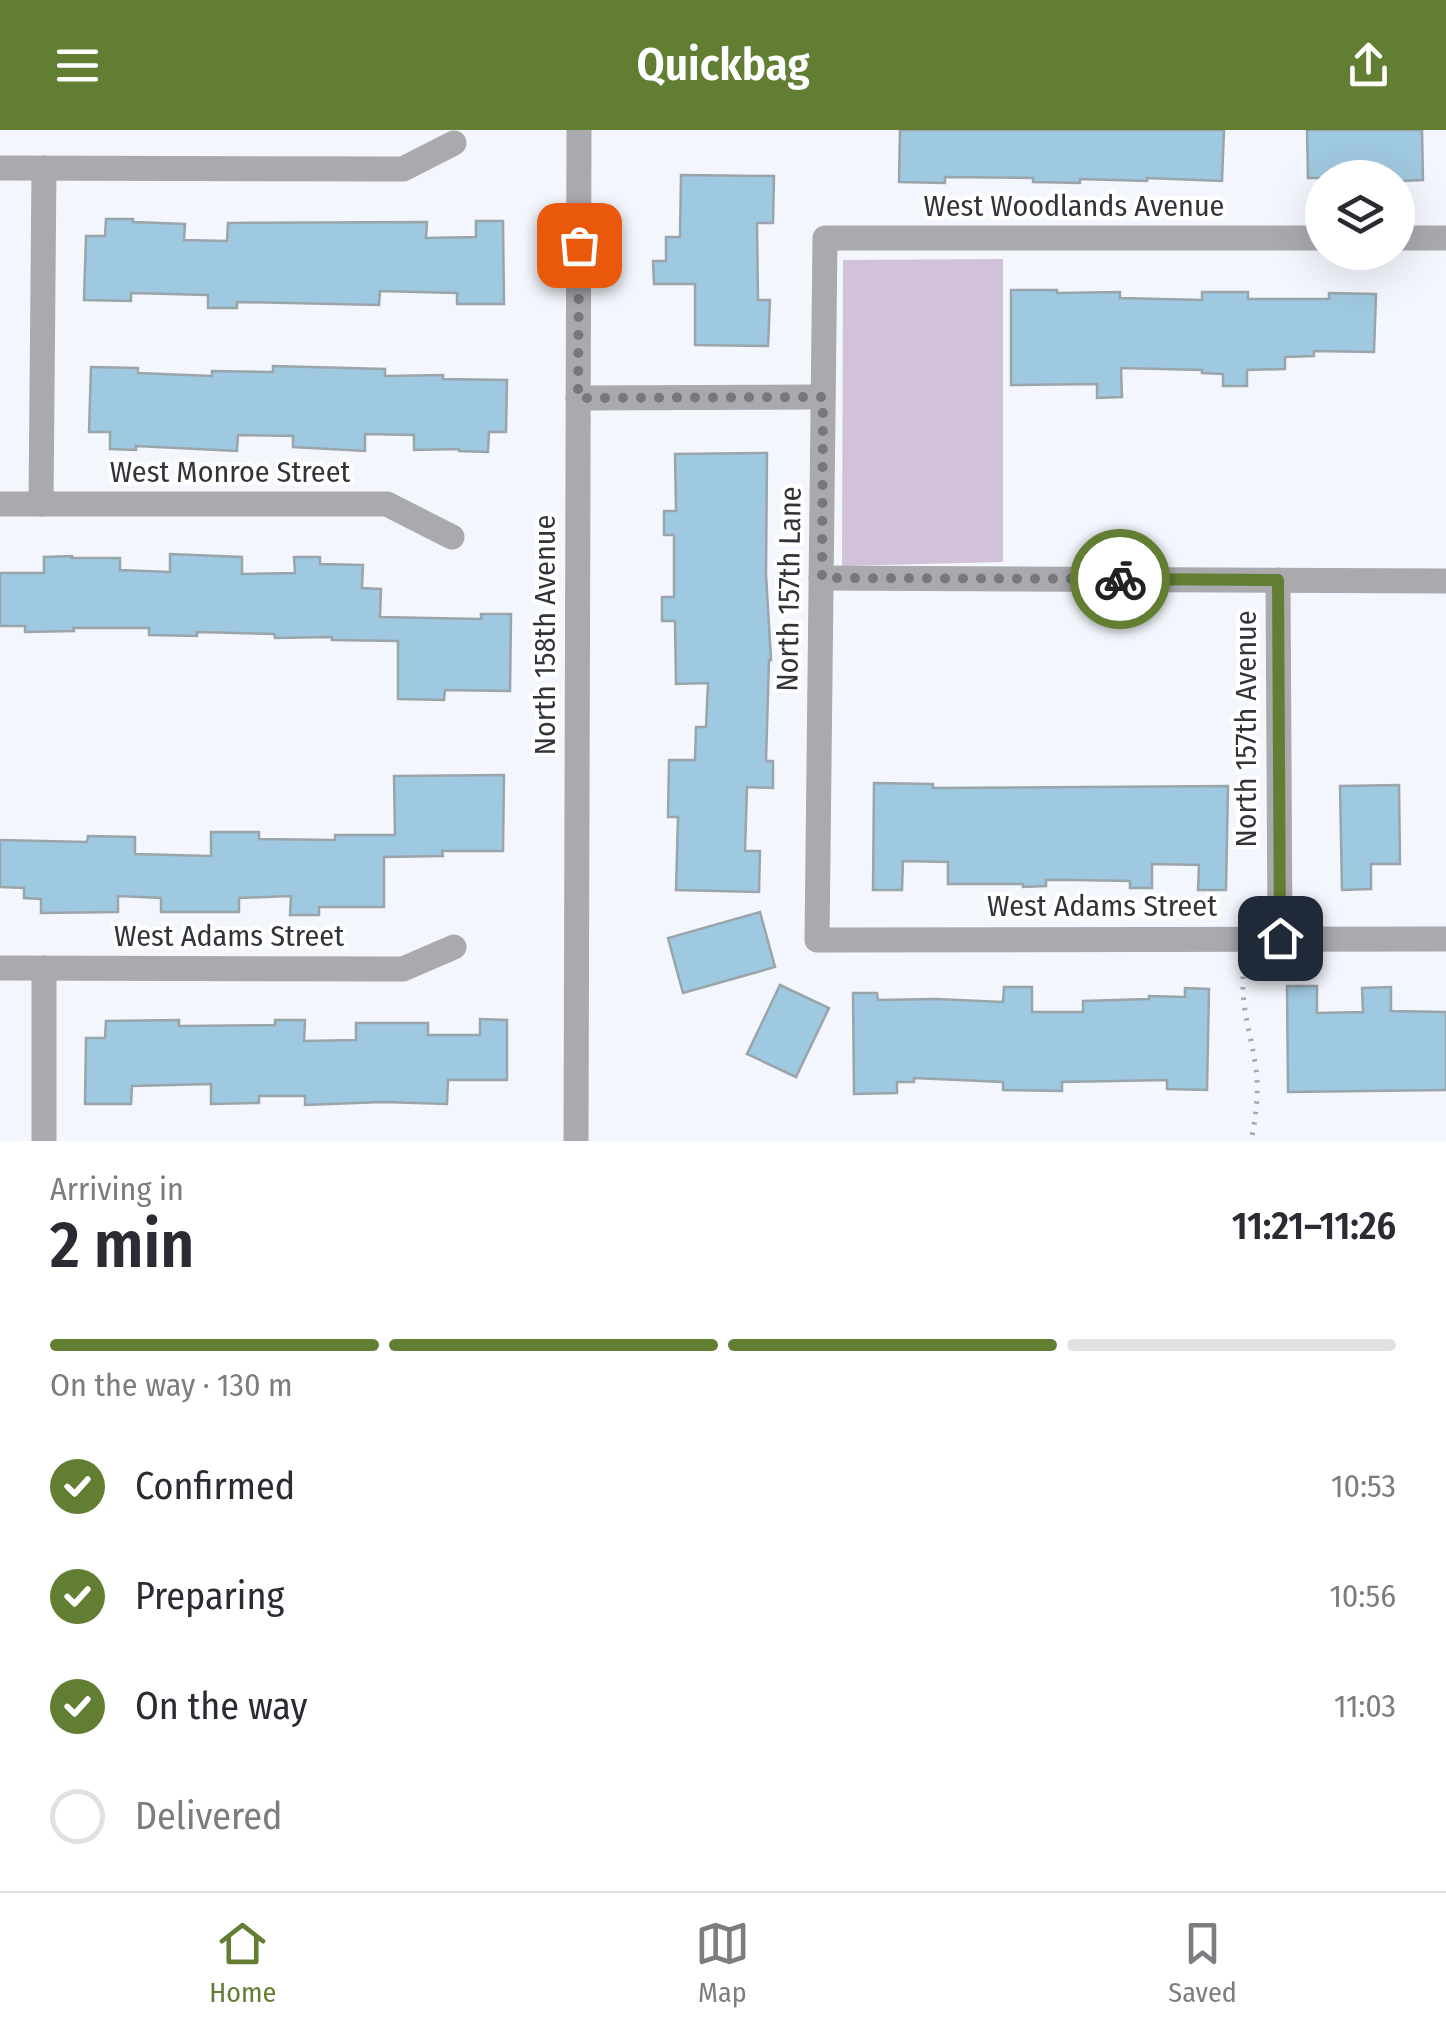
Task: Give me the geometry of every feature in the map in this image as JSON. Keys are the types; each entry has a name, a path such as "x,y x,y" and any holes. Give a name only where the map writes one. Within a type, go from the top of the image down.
{"street":[{"name":"North 158th Avenue","path":"576,1141 579,130"},
{"path":"0,168 403,169 454,142"},
{"path":"42,504 44,168"},
{"name":"West Woodlands Avenue","path":"825,238 1305,238"},
{"name":"North 157th Lane","path":"817,940 825,238"},
{"path":"1415,238 1446,238"},
{"path":"578,398 823,397"},
{"name":"West Monroe Street","path":"0,504 386,504 452,537"},
{"path":"822,578 1446,581"},
{"name":"North 157th Avenue","path":"1278,580 1280,938"},
{"name":"West Adams Street","path":"817,940 1446,939"},
{"name":"West Adams Street","path":"0,968 403,969 454,947"},
{"path":"44,968 44,1141"}],"path":[{"path":"1244,938 1244,1014 1257,1090 1251,1141"}],"shaded area":[{"path":"1003,259 1003,562 842,566 843,260"}],"building":[{"path":"900,130 1224,130 1222,181 1147,178 1080,179 1080,183 945,177 945,183 899,182"},
{"path":"1307,130 1422,130 1423,180 1415,180 1415,160 1308,160"},
{"path":"681,175 774,176 773,223 757,223 758,300 770,300 768,346 695,345 695,284 654,284 653,261 666,261 666,237 680,237"},
{"path":"106,219 185,224 184,240 227,241 228,223 427,222 426,238 476,237 476,221 503,221 504,304 457,304 457,293 380,291 379,305 237,302 237,308 208,308 208,295 131,293 131,301 84,300 86,236 105,236"},
{"path":"1011,290 1120,292 1120,298 1202,300 1202,292 1248,292 1248,299 1329,299 1329,293 1376,294 1374,352 1314,351 1314,356 1285,357 1285,369 1247,370 1247,386 1223,386 1223,374 1202,370 1121,368 1122,397 1097,398 1097,384 1011,385"},
{"path":"273,366 385,369 385,376 507,380 506,432 489,432 488,452 414,450 414,435 365,434 365,451 293,447 293,436 238,435 237,451 136,446 136,450 110,449 110,432 89,432 91,367 212,376 212,371 273,372"},
{"path":"767,453 766,574 771,660 766,761 773,761 773,788 747,787 745,851 760,851 759,892 676,890 678,817 668,817 669,760 695,760 696,727 706,727 708,683 676,684 675,621 662,621 662,597 674,597 674,535 664,535 664,511 676,511 675,454"},
{"path":"170,554 242,557 242,574 295,573 294,557 320,557 320,564 363,565 362,588 381,589 380,617 481,619 481,614 511,614 510,691 445,690 444,700 398,699 398,641 197,632 197,636 149,635 149,628 25,632 25,626 0,626 0,573 44,573 44,557 72,556 120,558 120,570 170,572"},
{"path":"504,775 503,851 442,851 443,856 384,857 384,907 319,907 319,915 290,915 291,896 239,898 239,912 161,912 161,898 118,896 118,912 41,913 41,899 24,898 24,888 0,887 0,840 87,842 88,836 135,837 135,854 211,856 211,832 259,832 259,839 335,840 335,835 395,835 394,776"},
{"path":"874,783 933,784 933,788 1228,786 1226,890 1198,890 1199,865 1152,864 1152,888 1130,888 1130,881 1073,880 1046,880 1046,886 1023,887 948,884 948,862 903,861 902,890 873,890"},
{"path":"1399,785 1400,864 1371,864 1371,889 1342,890 1340,786"},
{"path":"760,912 775,967 683,993 668,938"},
{"path":"780,985 829,1008 796,1077 747,1054"},
{"path":"1287,986 1317,986 1317,1013 1363,1012 1362,988 1391,987 1391,1011 1446,1012 1446,1090 1288,1092"},
{"path":"1004,987 1032,987 1032,1012 1083,1012 1083,1001 1185,997 1185,988 1209,989 1207,1090 1167,1089 1167,1080 1062,1082 1062,1091 1003,1090 1003,1082 914,1078 914,1082 897,1082 897,1093 854,1094 853,993 877,993 878,1000 1003,1002"},
{"path":"480,1019 507,1020 507,1080 448,1080 447,1104 305,1105 305,1096 259,1096 259,1103 211,1104 211,1084 132,1086 131,1104 85,1104 86,1038 105,1038 106,1021 179,1020 179,1026 275,1025 275,1020 305,1020 304,1041 356,1040 356,1023 428,1023 428,1035 480,1035"}],"way so far":[{"path":"579,245 578,398 823,397 822,578 1120,579"}],"route":[{"path":"1120,579 1278,580 1280,938"}]}
